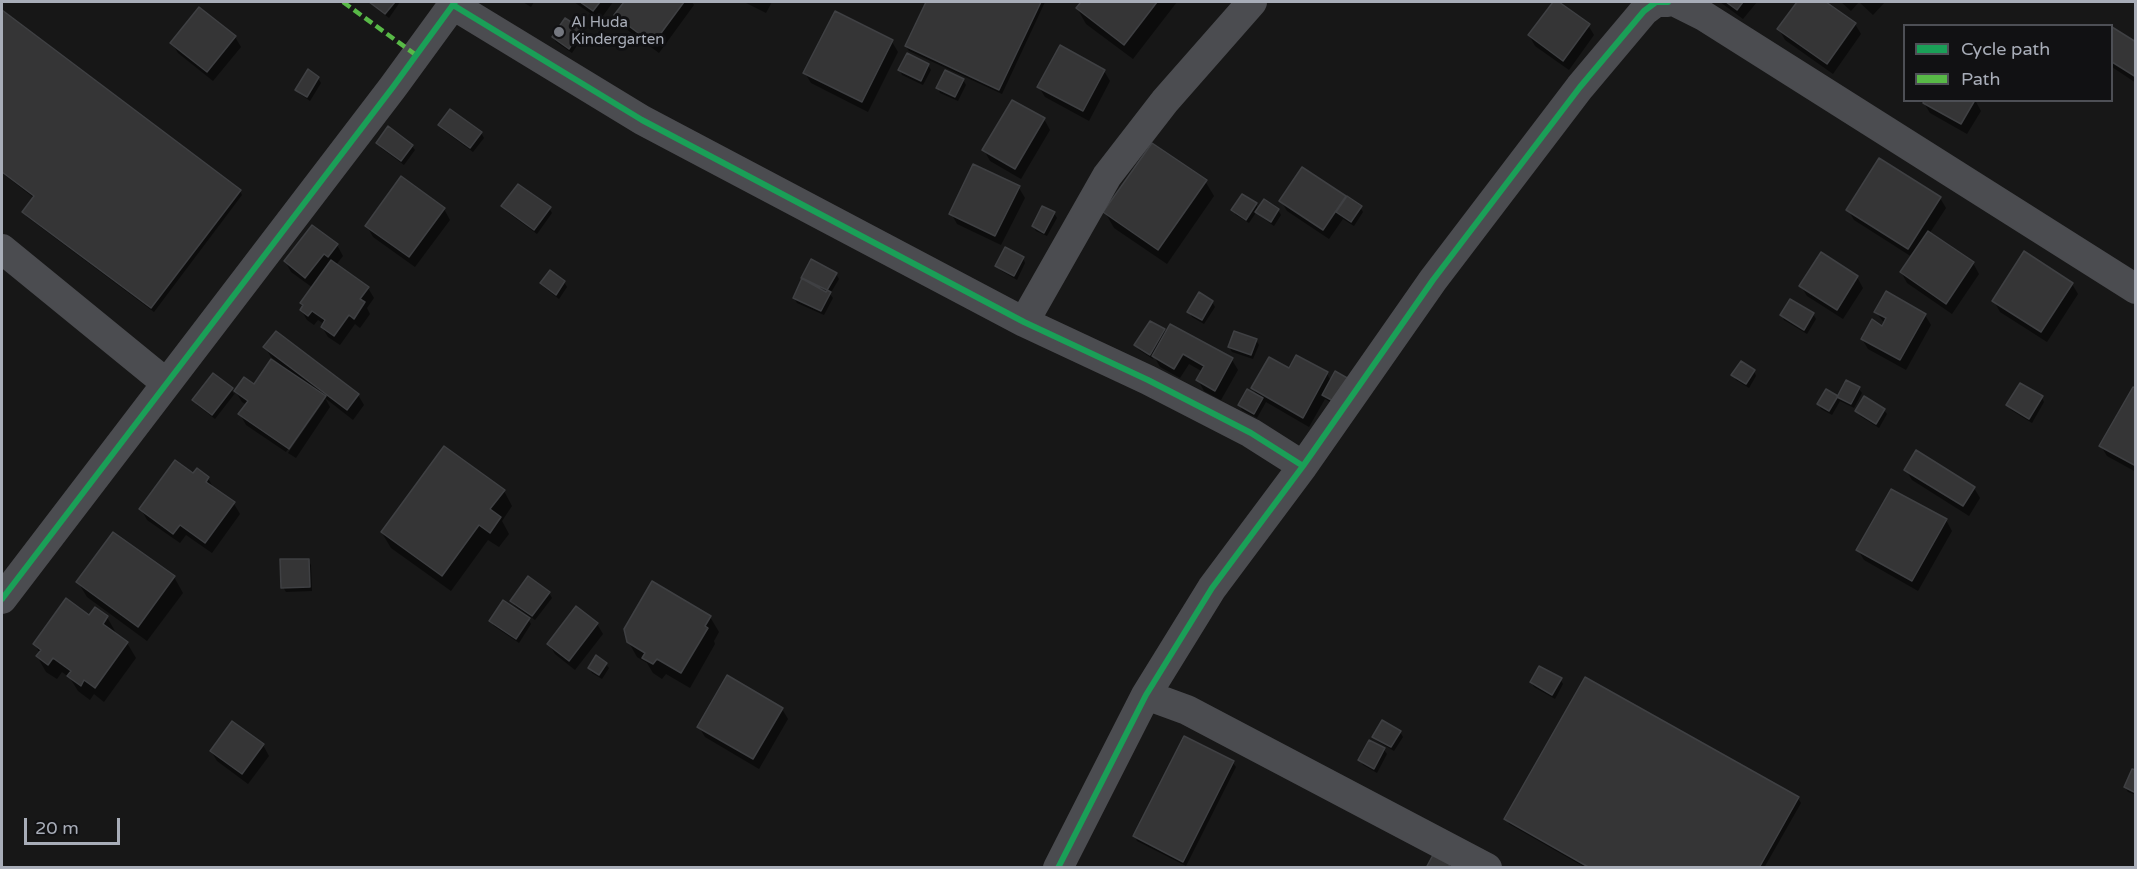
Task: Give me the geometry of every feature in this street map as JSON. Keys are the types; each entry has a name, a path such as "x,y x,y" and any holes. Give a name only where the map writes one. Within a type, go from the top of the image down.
{"street":[{"path":"1024,322 1107,176 1165,101 1252,2"},
{"path":"1676,2 1704,16 2136,289"},
{"path":"2,599 393,87 454,3 642,120 1024,322 1148,380 1240,427 1303,466"},
{"path":"1058,867 1146,695 1212,588 1303,466 1433,280 1580,87 1649,5"},
{"path":"2,249 166,383"},
{"path":"1146,695 1187,710 1487,867"}],"building":[{"path":"369,2 395,2 385,14"},
{"path":"580,2 600,2 593,11"},
{"path":"624,2 684,2 653,44 614,15"},
{"path":"926,2 1041,2 999,90 905,46"},
{"path":"1081,2 1157,2 1124,45 1076,8"},
{"path":"1553,2 1559,2 1590,24 1563,61 1528,35"},
{"path":"1726,2 1743,2 1737,10"},
{"path":"1797,2 1826,2 1856,23 1827,64 1777,29"},
{"path":"199,7 236,36 207,72 170,43"},
{"path":"2,10 241,190 151,308 22,212 34,196 2,172"},
{"path":"835,11 893,40 862,102 803,73"},
{"path":"565,18 582,29 569,49 552,37"},
{"path":"2113,28 2136,42 2136,77 2113,63"},
{"path":"1060,45 1105,70 1083,111 1037,87"},
{"path":"907,53 929,64 921,81 898,70"},
{"path":"308,69 319,77 307,97 295,90"},
{"path":"945,70 964,79 955,97 936,88"},
{"path":"1012,100 1045,118 1015,169 982,150"},
{"path":"1923,102 1974,102 1961,124"},
{"path":"450,109 482,132 470,148 438,125"},
{"path":"388,126 413,145 401,161 376,143"},
{"path":"1152,143 1207,180 1158,250 1103,212"},
{"path":"1879,158 1941,197 1908,249 1846,210"},
{"path":"973,164 1020,186 995,236 949,214"},
{"path":"1302,167 1346,196 1323,230 1279,201"},
{"path":"401,176 445,208 409,257 365,226"},
{"path":"518,184 551,207 534,230 501,206"},
{"path":"1242,194 1257,203 1246,220 1231,210"},
{"path":"1347,196 1362,206 1351,222 1336,212"},
{"path":"1264,199 1279,209 1271,222 1255,212"},
{"path":"1042,206 1055,212 1044,233 1032,226"},
{"path":"312,225 338,244 328,257 324,254 305,278 284,261"},
{"path":"1928,231 1974,262 1946,304 1900,272"},
{"path":"1005,247 1024,257 1014,276 995,266"},
{"path":"2024,251 2073,283 2041,332 1992,301"},
{"path":"1821,252 1858,276 1837,310 1799,286"},
{"path":"811,259 837,273 826,292 801,278"},
{"path":"331,260 369,287 360,299 365,302 354,319 349,315 334,336 321,327 325,320 312,311 308,316 300,310 303,305 300,303"},
{"path":"550,270 565,281 556,295 540,283"},
{"path":"802,278 831,292 821,311 793,298"},
{"path":"1886,291 1926,314 1900,360 1861,339 1872,319 1882,326 1886,318 1874,312"},
{"path":"1199,292 1213,301 1202,320 1187,312"},
{"path":"1790,299 1814,313 1804,330 1780,315"},
{"path":"1150,321 1165,329 1150,355 1134,345"},
{"path":"1170,324 1233,358 1215,391 1196,380 1204,366 1183,354 1174,369 1152,356"},
{"path":"276,331 359,394 347,410 263,347"},
{"path":"1234,331 1257,339 1251,355 1228,347"},
{"path":"1296,355 1328,372 1303,418 1251,388 1269,357 1289,368"},
{"path":"271,359 326,396 289,449 238,414 248,401 234,391 244,377 254,384"},
{"path":"1741,361 1755,370 1746,384 1731,375"},
{"path":"1335,371 1349,379 1335,402 1322,395"},
{"path":"213,373 233,388 212,415 192,400"},
{"path":"1846,380 1860,387 1851,404 1837,397"},
{"path":"2020,383 2043,396 2029,419 2006,405"},
{"path":"2133,387 2136,388 2136,466 2099,446"},
{"path":"1247,389 1263,398 1254,414 1238,405"},
{"path":"1826,389 1838,396 1829,411 1817,404"},
{"path":"1864,396 1885,409 1876,424 1855,411"},
{"path":"444,446 505,490 490,509 501,517 490,533 479,525 442,576 381,532"},
{"path":"1916,450 1975,487 1963,506 1904,470"},
{"path":"175,460 193,473 197,468 209,477 206,482 235,502 205,543 180,525 173,534 139,509"},
{"path":"1891,489 1947,519 1912,581 1856,550"},
{"path":"113,532 175,576 138,627 76,582"},
{"path":"280,559 309,559 310,587 281,588"},
{"path":"528,576 550,592 532,616 510,601"},
{"path":"652,581 711,616 705,626 708,628 681,673 657,659 653,664 642,658 645,653 627,642 624,629"},
{"path":"66,598 89,615 95,607 108,616 103,624 128,642 95,688 84,680 81,686 67,676 71,671 53,658 48,665 36,656 41,650 33,644"},
{"path":"503,600 530,618 516,639 489,621"},
{"path":"576,606 598,623 569,661 547,644"},
{"path":"596,655 607,663 599,675 588,668"},
{"path":"1539,666 1562,678 1552,695 1530,682"},
{"path":"727,675 783,708 753,759 697,727"},
{"path":"1585,677 1799,797 1759,868 1590,868 1504,819"},
{"path":"1382,720 1401,731 1391,747 1372,737"},
{"path":"232,721 264,744 242,774 210,751"},
{"path":"1184,736 1234,761 1183,862 1133,836"},
{"path":"1369,740 1385,748 1374,769 1358,760"},
{"path":"2132,769 2136,770 2136,793 2124,787"},
{"path":"1434,853 1451,862 1448,868 1426,868"}],"marked path":[{"path":"343,2 416,55"}],"cycle path":[{"path":"2,599 393,87 455,2"},
{"path":"1058,868 1146,695 1212,588 1303,466 1433,280 1580,87 1644,11 1656,2 1668,2"},
{"path":"453,5 642,120 1024,322 1148,380 1251,433 1303,466"}],"place":[{"name":"Al Huda Kindergarten","path":"559,32"}]}
